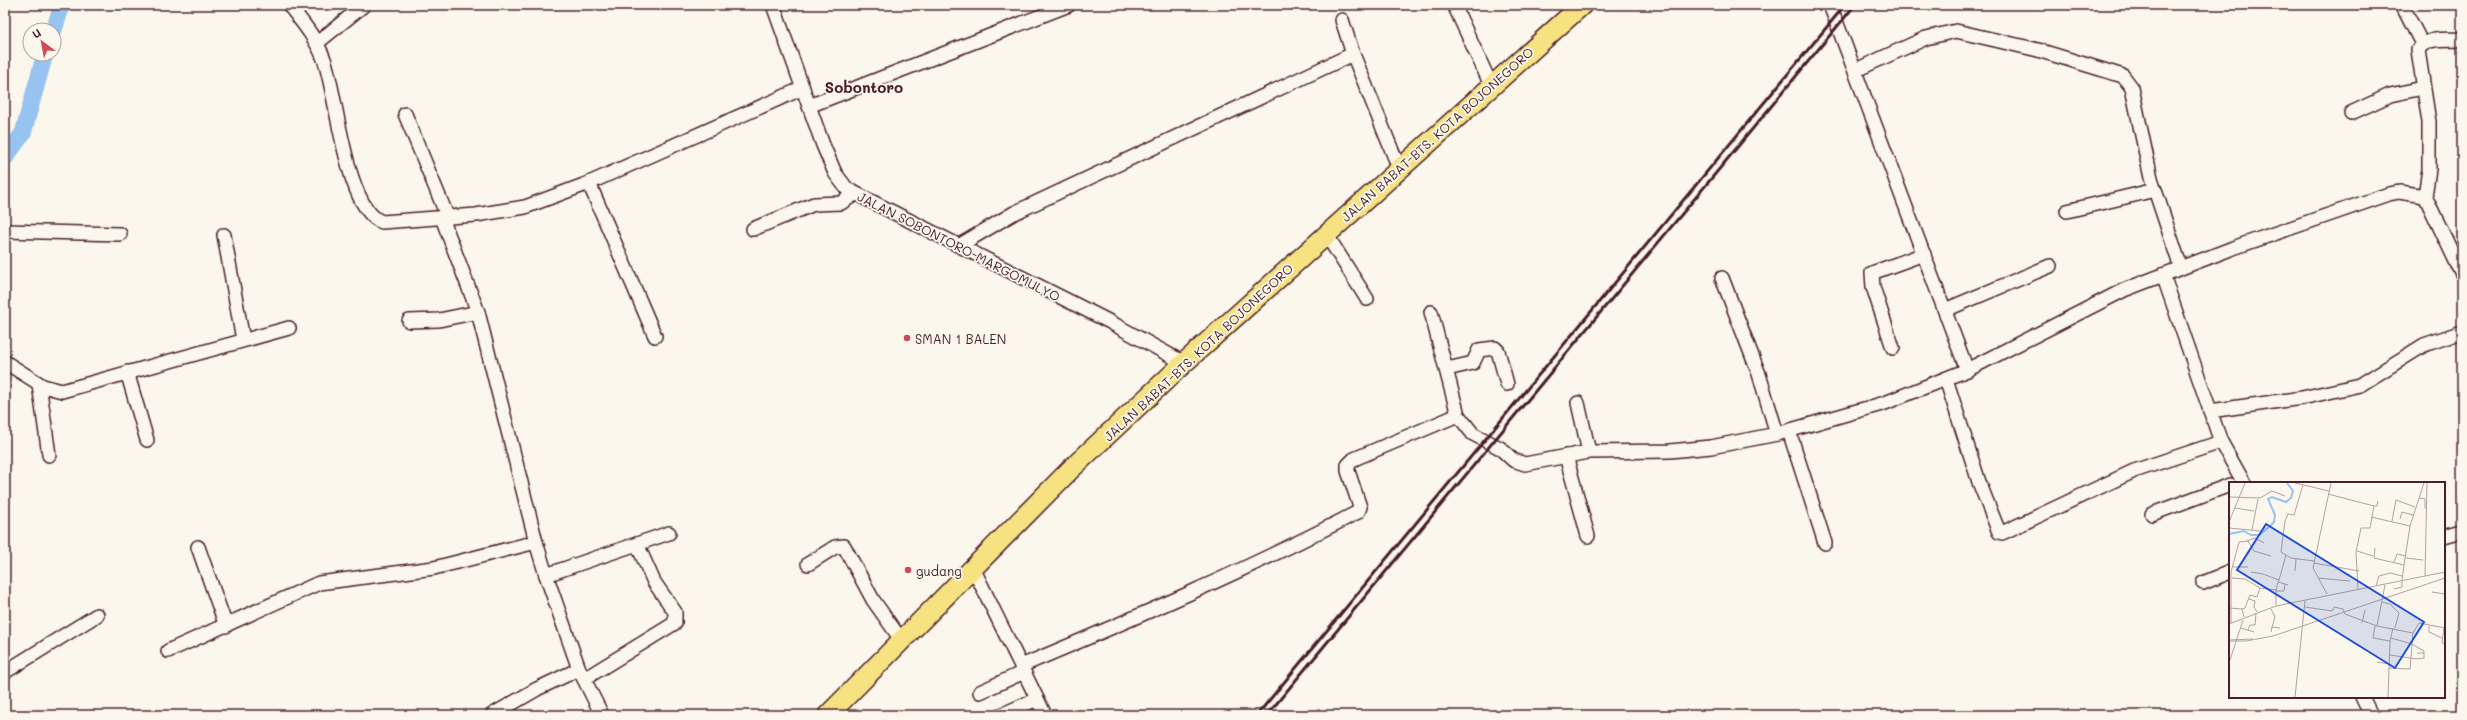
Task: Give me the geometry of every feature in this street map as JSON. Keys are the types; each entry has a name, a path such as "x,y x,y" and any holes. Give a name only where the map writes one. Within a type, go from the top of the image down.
{"highway":[{"name":"JALAN BABAT-BTS. KOTA BOJONEGORO","path":"828,715 974,570 1071,469 1184,363 1326,234 1582,5"}],"street":[{"path":"289,5 317,43 329,78 348,165 364,204 375,217 382,222 445,218 516,210 589,183 804,88"},
{"path":"317,43 364,5"},
{"name":"JALAN SOBONTORO-MARGOMULYO","path":"774,5 823,145 835,173 847,189 1110,322 1184,363"},
{"path":"809,106 1069,5"},
{"path":"1454,5 1491,85"},
{"path":"1830,5 1856,70 1967,370"},
{"path":"2402,5 2422,44"},
{"path":"1342,20 1353,54 1399,168"},
{"path":"1856,70 1926,38 1956,32 2038,50 2123,76 2132,88 2155,190 2181,268"},
{"path":"2462,39 2428,41 2422,44 2418,50 2429,143 2425,196 2462,274"},
{"path":"960,245 1014,213 1353,54"},
{"path":"2351,113 2390,95 2423,88"},
{"path":"406,114 478,312 536,542 546,575 582,674 602,715"},
{"path":"589,183 655,336"},
{"path":"2067,211 2155,190"},
{"path":"1431,312 1458,415 1473,434 1500,448 1519,463 1540,462 1589,452 1677,450 1711,447 1783,433 1885,403 1967,370 2092,306 2181,268 2389,194 2399,192 2425,196"},
{"path":"754,230 814,204 840,203 855,194"},
{"path":"5,231 120,234"},
{"path":"1326,234 1367,299"},
{"path":"224,235 244,340"},
{"path":"1893,348 1873,287 1872,273 1875,270 1924,254"},
{"path":"1944,310 2050,266"},
{"path":"2163,275 2221,442 2238,482"},
{"path":"1722,278 1825,543"},
{"path":"408,321 439,320 478,312"},
{"path":"5,362 39,384 62,391 289,328"},
{"path":"2210,411 2302,398 2360,386 2424,345 2462,332"},
{"path":"1447,369 1473,363 1479,350 1495,348 1498,351 1507,384"},
{"path":"127,372 147,440"},
{"path":"1946,378 1980,482 2001,533 2134,471 2221,442"},
{"path":"39,384 49,454"},
{"path":"1578,403 1589,452"},
{"path":"980,692 1022,669 1148,613 1358,512 1360,507 1348,471 1348,465 1354,459 1458,415"},
{"path":"1566,456 1588,536"},
{"path":"2152,514 2229,486"},
{"path":"2445,536 2462,531"},
{"path":"546,575 669,533"},
{"path":"168,651 319,583 434,568 536,542"},
{"path":"492,715 582,674 674,623 675,612 654,582 637,544"},
{"path":"808,564 835,547 844,546 873,600 902,641"},
{"path":"198,547 226,626"},
{"path":"974,570 1045,715"},
{"path":"2203,583 2229,572"},
{"path":"5,672 97,615"},
{"path":"2362,698 2371,715"},
{"path":"1001,715 1037,699"}],"waterway":[{"path":"57,22 62,5"},
{"path":"5,158 23,133 43,62"}],"railway":[{"path":"1257,715 1845,5"},
{"path":"1267,715 1855,5"}],"place":[{"name":"SMAN 1 BALEN","path":"907,338"},
{"name":"gudang","path":"908,570"}],"district":[{"name":"Sobontoro","path":"864,87"}]}
